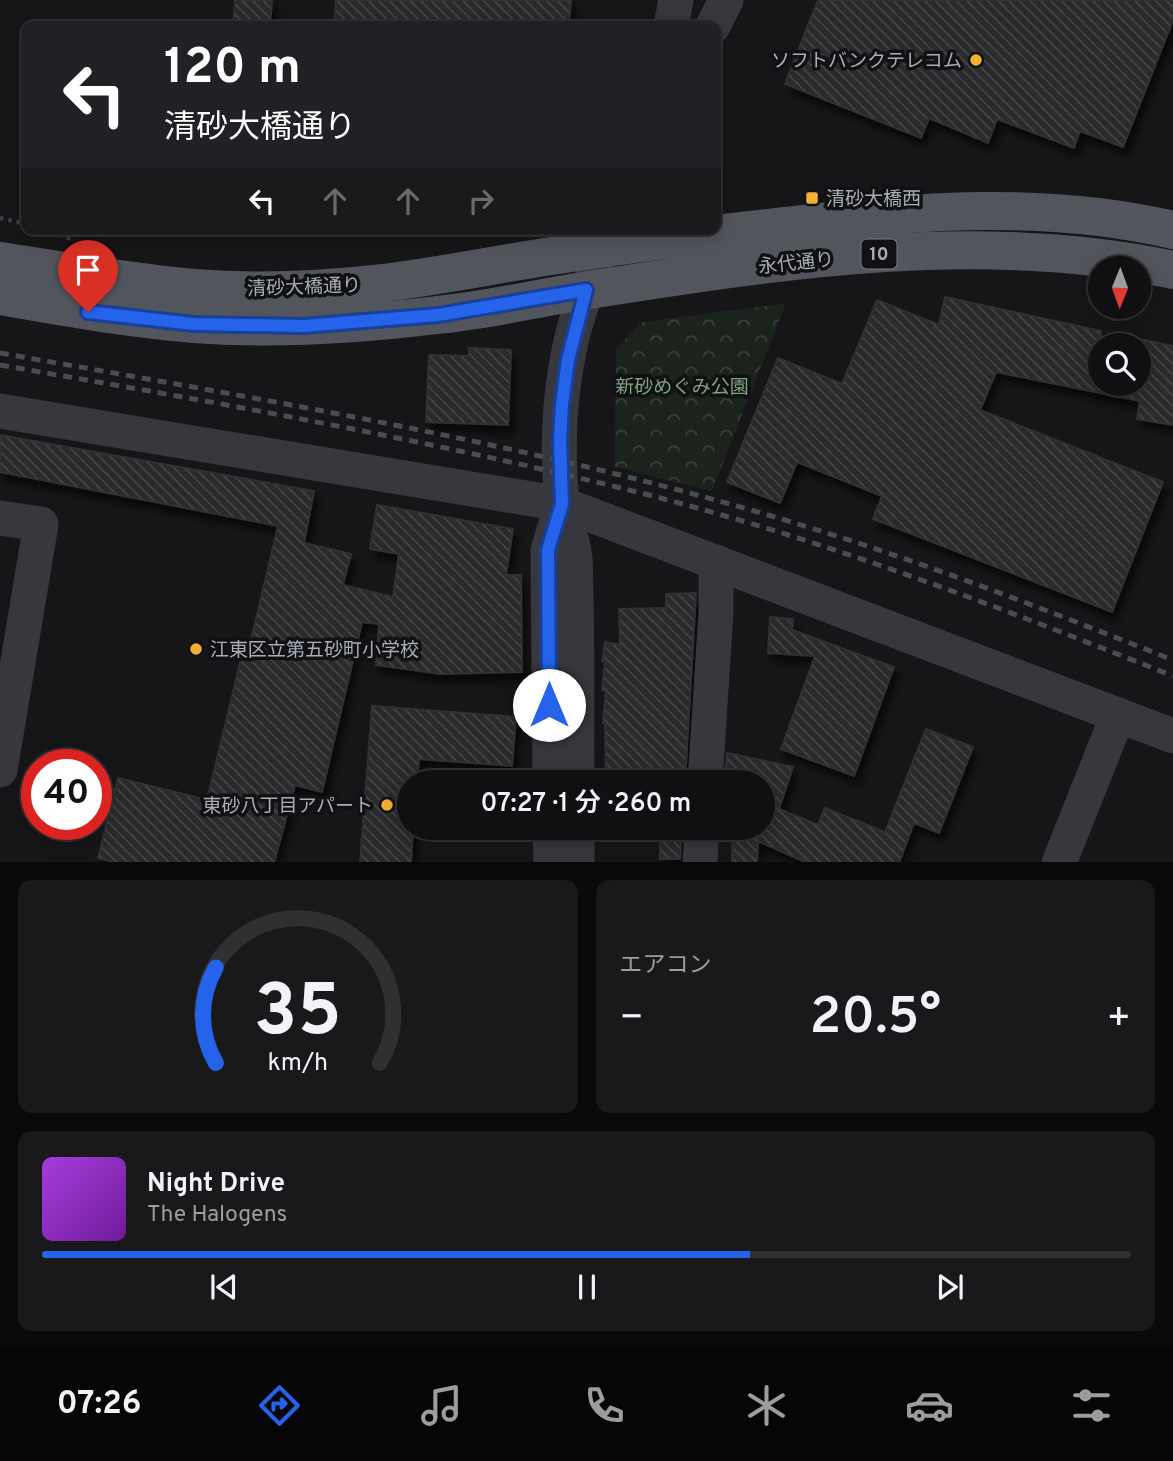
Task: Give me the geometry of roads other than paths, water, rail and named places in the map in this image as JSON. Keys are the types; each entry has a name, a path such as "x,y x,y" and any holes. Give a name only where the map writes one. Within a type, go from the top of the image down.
{"main road":[{"name":"永代通り","path":"721,229 888,214 959,211 1097,217 1173,229"},
{"name":"永代通り","path":"612,238 646,235"},
{"name":"清砂大橋通り","path":"0,261 77,257 197,288 294,290 384,283 612,238"},
{"name":"永代通り","path":"586,290 802,261 892,252 957,250 1086,255 1173,270"},
{"path":"0,251 77,257"},
{"name":"清砂大橋通り","path":"0,296 88,312 194,324 303,326 438,315 586,290"},
{"path":"0,307 88,312"}],"street":[{"path":"672,21 676,0"},
{"path":"716,21 726,0"},
{"path":"577,770 575,555 562,504 562,404 568,360 586,290 612,238"},
{"path":"0,411 562,504 1173,736"},
{"path":"550,770 548,550 562,504"},
{"path":"0,518 41,524 0,770"},
{"path":"706,770 716,613 716,562"},
{"path":"1059,862 1118,715"},
{"path":"550,840 551,862"},
{"path":"577,840 578,862"}],"railway":[{"path":"0,353 408,428 510,449 712,499 903,558 1173,660"},
{"path":"0,365 402,439 562,474 709,511 910,576 1173,676"}],"place":[{"name":"ソフトバンクテレコム","path":"976,60"},
{"name":"清砂大橋西","path":"812,198"},
{"name":"江東区立第五砂町小学校","path":"196,649"},
{"name":"東砂八丁目アパート","path":"387,805"}],"park label":[{"name":"新砂めぐみ公園","path":"682,386"}]}
